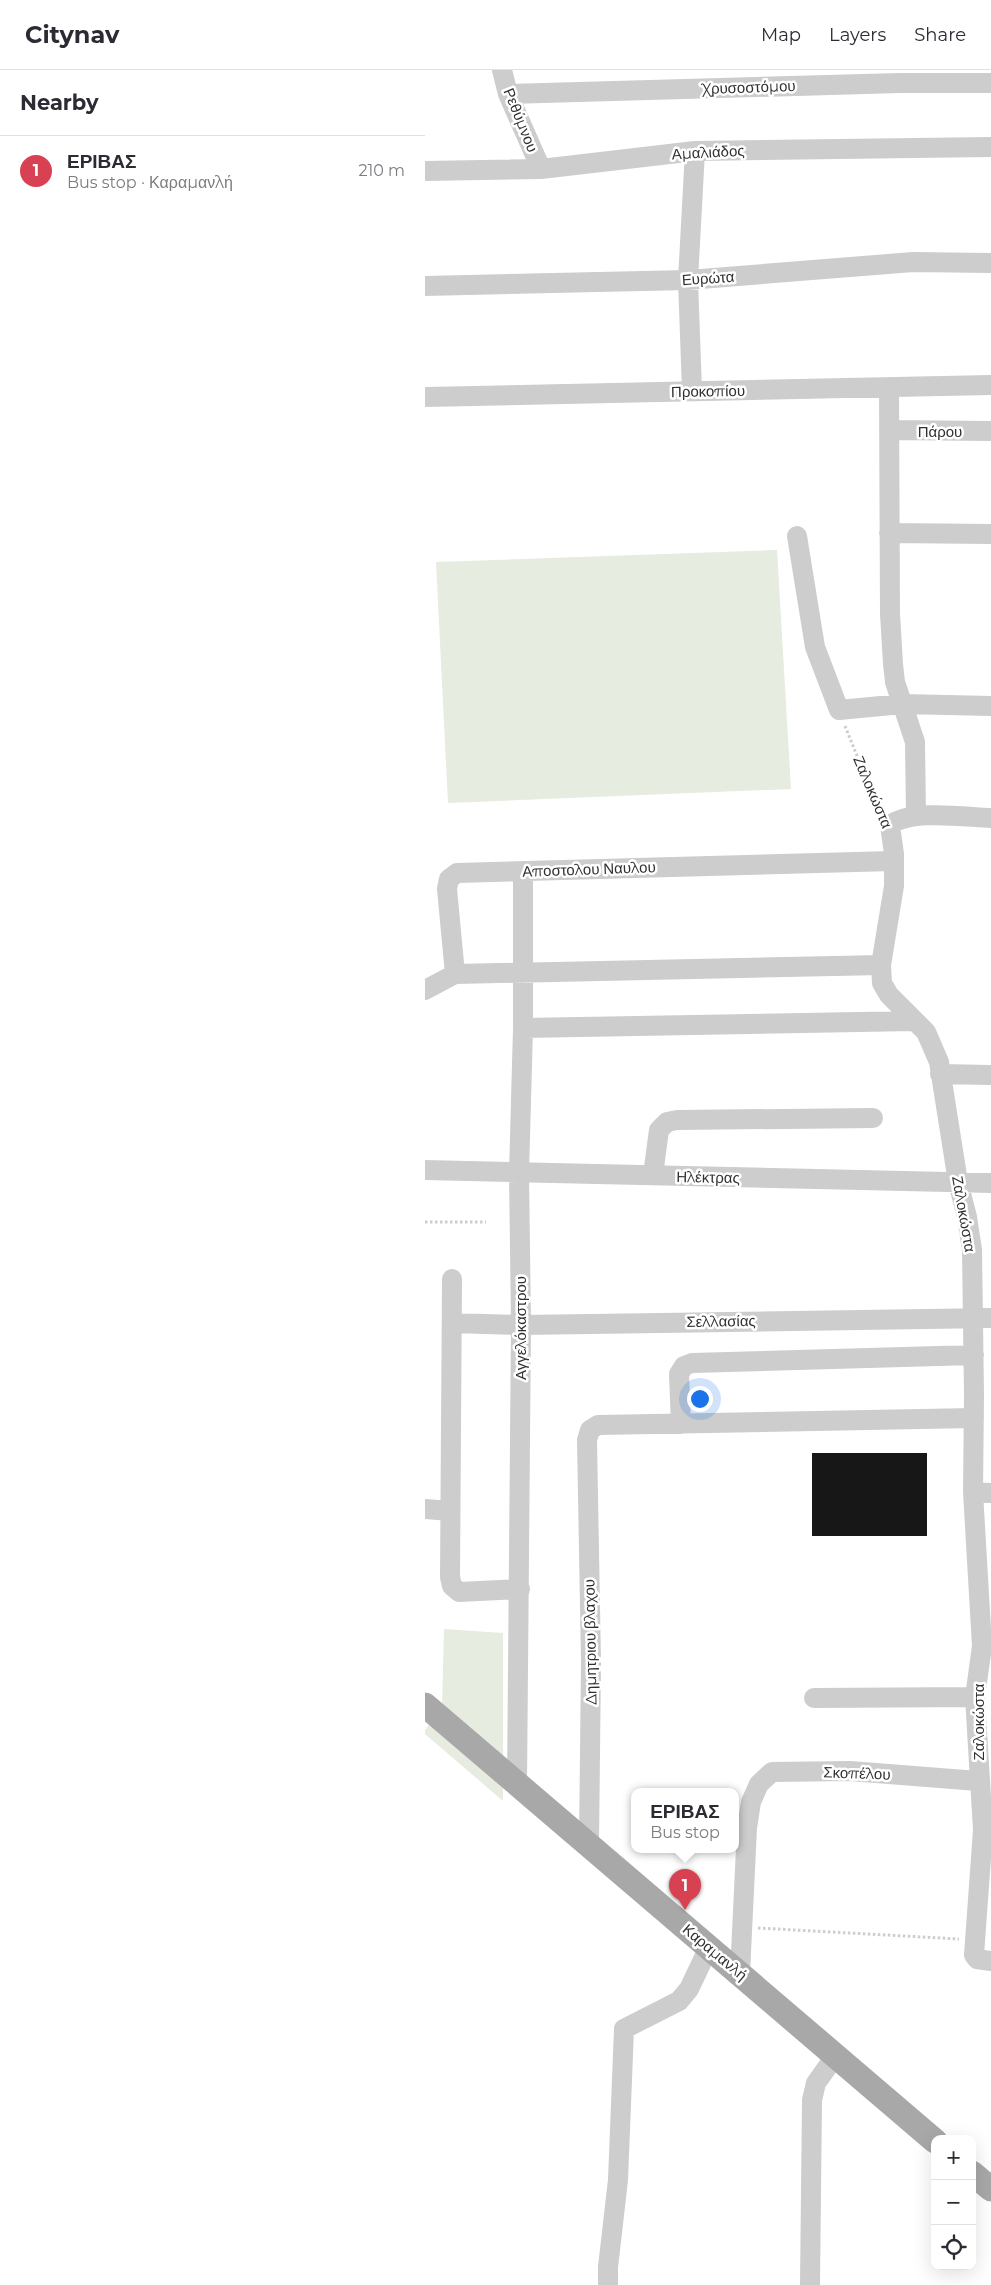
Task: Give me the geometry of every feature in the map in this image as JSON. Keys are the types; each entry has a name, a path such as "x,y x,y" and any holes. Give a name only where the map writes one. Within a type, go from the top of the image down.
{"main road":[{"name":"Καραμανλή","path":"425,1705 931,2138"},
{"path":"976,2177 991,2190"}],"street":[{"name":"Ρεθύμνου","path":"502,70 508,94 541,169"},
{"name":"Χρυσοστόμου","path":"508,94 900,83 991,83"},
{"name":"Αμαλιάδος","path":"425,171 541,169 695,151 991,147"},
{"path":"692,391 688,280 695,151"},
{"name":"Ευρώτα","path":"425,286 688,280 913,262 991,263"},
{"name":"Προκοπίου","path":"425,397 991,385"},
{"name":"Ζαλοκώστα","path":"889,387 890,614 893,664 895,682 915,742 916,816"},
{"name":"Πάρου","path":"889,430 991,431"},
{"path":"889,533 991,534"},
{"path":"797,536 815,647 839,710 902,704 991,706"},
{"path":"890,825 897,820 916,816 991,818"},
{"name":"Ζαλοκώστα","path":"890,825 895,886 881,965 882,983 889,995 926,1032 939,1062 958,1182 971,1236 982,1318 973,1355 983,1395 974,1418 982,1493 986,1645 975,1697 984,1756 979,1781 987,1831 980,1953"},
{"name":"Αποστολου Ναυλου","path":"455,974 447,889 449,880 457,873 893,861"},
{"name":"Αγγελόκαστρου","path":"517,1784 521,1325 519,1173 523,1028 523,871"},
{"path":"425,990 455,974 522,971 881,965"},
{"path":"523,1028 914,1021"},
{"path":"940,1074 991,1075"},
{"path":"653,1175 659,1130 667,1122 677,1120 873,1118"},
{"name":"Ηλέκτρας","path":"425,1170 991,1183"},
{"path":"452,1279 450,1577 452,1586 459,1592 520,1589"},
{"name":"Σελλασίας","path":"452,1323 521,1325 982,1318"},
{"path":"973,1355 692,1363 684,1366 679,1374 681,1424 974,1418"},
{"name":"Δημητριου βλαχου","path":"589,1844 591,1662 587,1440 590,1430 598,1425 681,1424"},
{"path":"425,1509 450,1511"},
{"path":"815,1698 975,1697"},
{"name":"Σκοπέλου","path":"743,1927 747,1828 751,1802 759,1784 772,1772 850,1771 979,1781"},
{"path":"740,1973 743,1927"},
{"path":"608,2285 608,2267 618,2180 624,2029 679,2001 689,1989 709,1947"},
{"path":"810,2285 811,2100 816,2083 836,2056"}],"path":[{"name":"Ζαλοκώστα","path":"839,710 879,811 890,825"},
{"path":"425,1222 486,1222"},
{"path":"743,1927 980,1953"}],"shaded area":[{"path":"777,550 791,789 448,803 436,562"},
{"path":"444,1629 503,1633 503,1801 425,1734 425,1730 442,1708"}],"building":[{"path":"812,1453 927,1453 927,1536 812,1536"}],"place":[{"name":"ΕΡΙΒΑΣ","path":"685,1910"}]}
